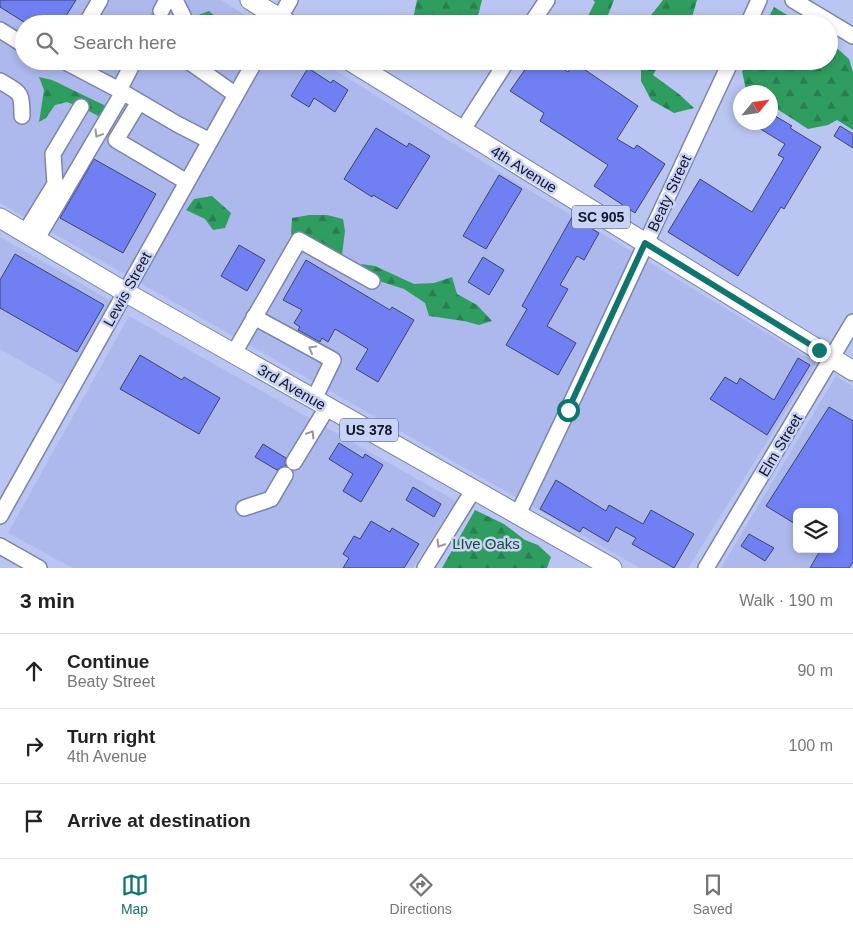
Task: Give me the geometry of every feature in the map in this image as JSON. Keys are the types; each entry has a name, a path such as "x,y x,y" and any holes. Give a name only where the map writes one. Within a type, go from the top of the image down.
{"main road":[{"path":"250,0 272,15"},
{"name":"4th Avenue","path":"364,70 853,371"},
{"name":"3rd Avenue","path":"0,218 125,292 612,568"}],"street":[{"path":"91,15 100,0"},
{"path":"174,0 182,15"},
{"path":"285,15 290,0"},
{"path":"537,15 547,0"},
{"path":"752,15 759,0"},
{"path":"793,0 818,15"},
{"path":"838,27 853,36"},
{"path":"0,30 15,39"},
{"path":"81,70 210,141"},
{"path":"31,236 121,91 130,70"},
{"path":"201,70 236,95"},
{"name":"Lewis Street","path":"0,516 250,70"},
{"path":"462,131 501,70"},
{"name":"Beaty Street","path":"518,514 563,422 727,70"},
{"path":"0,81 18,92 22,99 22,116"},
{"path":"139,102 116,140 187,182"},
{"path":"31,236 55,184 53,154 81,107"},
{"path":"234,354 299,240 372,281"},
{"path":"254,317 333,360 321,403 294,462"},
{"name":"Elm Street","path":"706,568 853,322"},
{"path":"244,508 271,498 285,476"},
{"path":"425,568 474,489"},
{"path":"0,546 39,568"}],"shaded area":[{"path":"0,0 221,0 245,15 15,15 15,70 335,70 816,363 688,568 640,568 0,203"},
{"path":"0,237 111,301 63,385 0,349"},
{"path":"129,316 456,501 413,568 73,568 8,533"},
{"path":"836,376 853,387 853,568 721,568"}],"green space":[{"path":"417,0 482,0 478,15 414,15"},
{"path":"593,0 614,0 608,15 588,15 595,2"},
{"path":"663,0 697,0 693,15 651,15"},
{"path":"774,7 787,15 770,15"},
{"path":"209,11 213,15 198,15"},
{"path":"838,49 849,59 853,72 853,130 837,120 828,125 808,129 778,110 778,85 745,85 742,70 838,70"},
{"path":"641,70 656,70 653,75 679,94 694,108 674,113 651,100 641,81"},
{"path":"39,77 52,80 108,107 104,119 67,102 55,105 46,118 39,122 44,90"},
{"path":"212,196 231,213 225,228 213,230 205,219 186,210 194,199"},
{"path":"309,215 327,215 343,219 345,231 342,255 327,248 307,247 291,234 292,218"},
{"path":"361,264 375,266 414,284 434,283 452,277 457,294 477,305 492,321 479,325 429,316 425,303 404,289 376,280"},
{"name":"LIve Oaks","path":"475,510 504,524 525,540 538,545 551,557 547,568 442,568"}],"building":[{"path":"0,0 76,0 67,15 15,16 0,7"},
{"path":"307,70 311,70 331,83 333,80 348,90 335,112 314,98 309,107 291,96"},
{"path":"525,70 565,70 568,72 570,70 585,70 638,106 617,139 634,149 637,145 665,164 635,213 594,186 608,165 540,121 544,113 510,91"},
{"path":"778,118 792,126 790,128 821,147 784,209 781,207 738,276 668,232 700,179 752,212 784,158 778,155 785,144 762,130 778,130"},
{"path":"840,126 853,134 853,148 834,136"},
{"path":"376,128 407,147 409,143 430,156 397,209 373,195 372,197 344,179"},
{"path":"94,159 156,194 123,253 60,218"},
{"path":"499,175 522,189 486,249 463,236"},
{"path":"572,217 599,233 584,260 577,256 560,285 568,289 547,326 576,343 558,375 506,345 527,309 522,306"},
{"path":"239,245 265,260 247,291 221,276"},
{"path":"15,254 104,305 77,352 0,308 0,280"},
{"path":"483,257 504,270 489,295 468,282"},
{"path":"306,260 390,310 392,307 414,320 378,382 356,369 368,349 335,329 328,342 322,338 320,342 298,330 300,327 294,323 302,310 283,300"},
{"path":"140,355 182,380 184,377 220,398 199,434 120,389"},
{"path":"798,358 810,365 767,435 710,399 725,377 737,384 740,378 774,400"},
{"path":"829,407 853,421 853,562 849,568 810,568 819,553 838,553 838,508 793,508 793,523 766,506"},
{"path":"339,443 363,458 365,454 383,465 361,502 343,491 353,474 329,459"},
{"path":"263,444 286,458 286,466 277,470 255,457"},
{"path":"556,480 606,511 609,505 643,524 651,510 694,534 674,568 632,544 636,538 616,527 608,542 583,527 580,532 540,509"},
{"path":"413,487 441,504 434,517 406,500"},
{"path":"371,521 390,532 392,528 419,544 404,568 343,568 349,558 343,554 354,536 360,539"},
{"path":"749,534 774,548 765,561 741,546"}],"tunnel":[{"path":"159,15 161,11"}],"route":[{"path":"568,410 645,243 819,350"}]}
